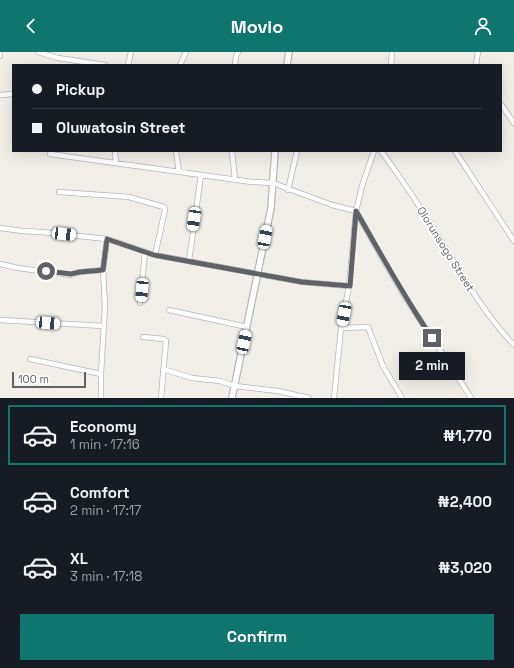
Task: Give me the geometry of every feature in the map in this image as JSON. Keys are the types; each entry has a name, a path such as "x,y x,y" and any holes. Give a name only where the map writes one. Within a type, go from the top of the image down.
{"street":[{"path":"38,52 58,58 98,64"},
{"path":"128,64 131,52"},
{"path":"180,64 186,52"},
{"path":"234,64 238,52"},
{"path":"287,64 289,52"},
{"path":"390,64 392,52"},
{"path":"476,64 478,52"},
{"path":"0,95 12,94"},
{"path":"502,105 514,123"},
{"path":"114,152 116,163"},
{"path":"176,152 178,172"},
{"path":"232,152 235,180"},
{"path":"232,398 271,208 275,152"},
{"path":"288,190 297,152"},
{"path":"334,398 341,328 350,286 356,211 362,186 374,152"},
{"name":"Olorunsogo Street","path":"382,152 417,202 481,304 498,328 514,345"},
{"path":"456,152 514,241"},
{"path":"50,154 235,180 266,184 273,183 288,190 332,205 356,211 410,306 448,360 471,398"},
{"path":"189,261 201,175"},
{"path":"59,192 129,197 164,206 165,210 154,255"},
{"path":"0,228 107,239 154,255 302,282 350,286"},
{"path":"101,398 105,306 103,270 107,239"},
{"path":"140,303 145,252"},
{"path":"0,264 24,269 71,274 103,270"},
{"path":"169,310 247,327"},
{"path":"0,320 104,326"},
{"path":"341,328 368,327 383,366 402,398"},
{"path":"143,337 166,340 161,398"},
{"path":"30,359 101,374"},
{"path":"163,369 192,378 220,381 235,386 278,390 308,398"}],"route":[{"path":"46,271 71,274 103,270 107,239 154,255 302,282 350,286 351,258 356,211 410,306 432,338"}]}
